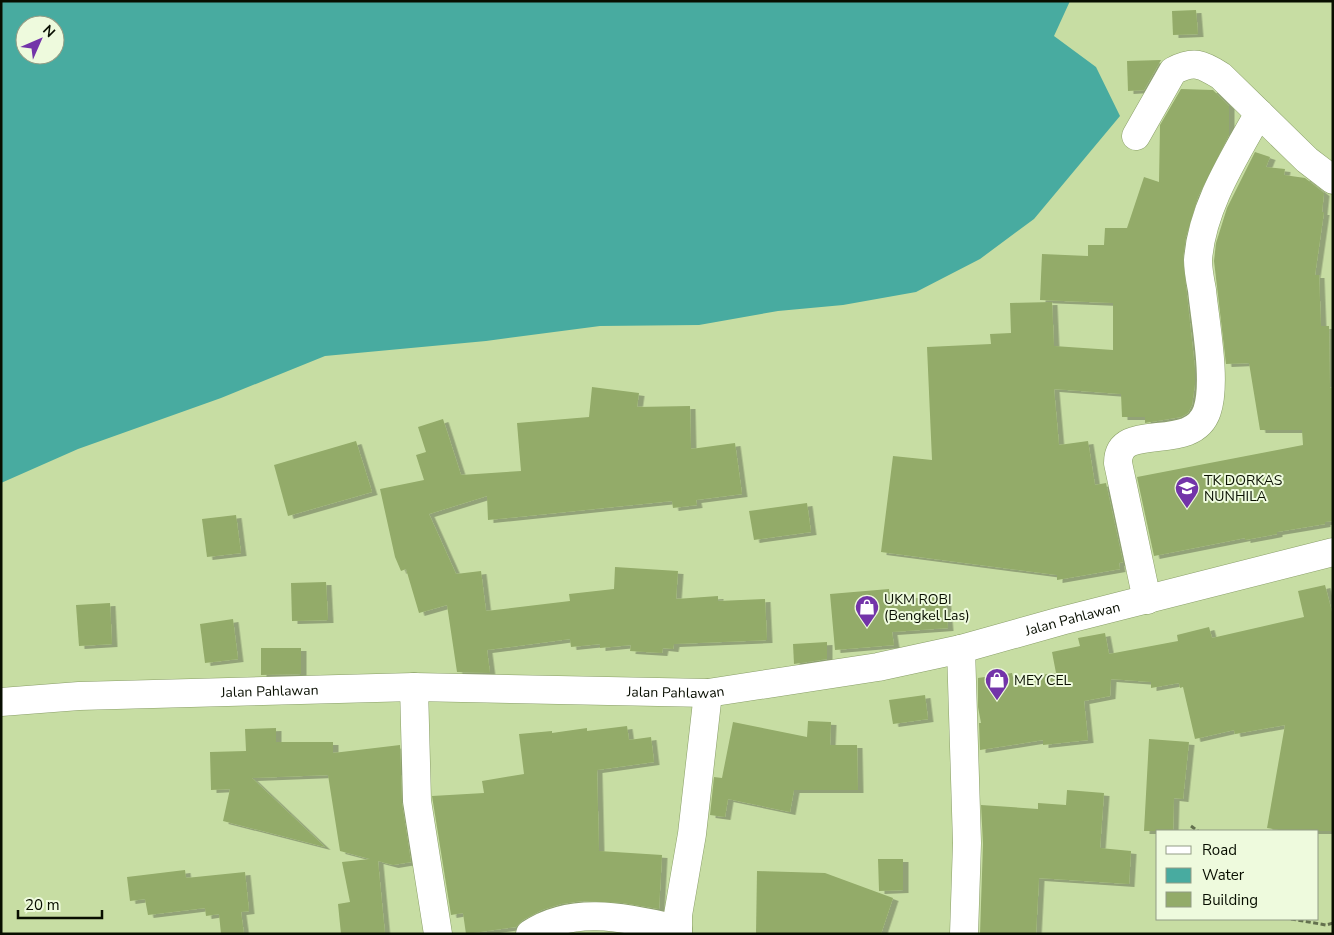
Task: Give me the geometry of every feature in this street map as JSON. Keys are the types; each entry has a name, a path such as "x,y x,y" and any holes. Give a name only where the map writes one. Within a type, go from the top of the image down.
{"main road":[{"path":"1136,136 1173,71 1194,63 1208,68 1221,76 1307,160 1333,180"},
{"path":"1147,600 1118,463 1118,455 1127,442 1163,437 1186,432 1194,428 1202,421 1207,410 1210,382 1208,342 1198,262 1200,244 1219,185 1259,113"},
{"name":"Jalan Pahlawan","path":"1,702 78,696 414,687 708,693 878,667 962,649 1061,621 1333,552"},
{"path":"962,649 967,843 964,934"},
{"path":"414,687 416,801 438,934"},
{"path":"530,934 543,926 566,919 586,916 621,917 678,931 678,915 692,834 708,693"}],"path":[{"path":"1191,826 1197,830"},
{"path":"1297,920 1326,925 1333,923"}],"water":[{"path":"1,1 1070,1 1054,36 1096,67 1120,116 1034,219 980,259 916,292 843,305 778,311 699,325 600,326 486,341 325,356 221,398 78,449 1,483"}],"building":[{"path":"1196,10 1198,34 1173,35 1172,11"},
{"path":"1161,60 1144,90 1128,91 1127,61"},
{"path":"1181,89 1213,90 1229,106 1229,135 1198,197 1186,237 1183,258 1195,369 1192,405 1188,413 1181,417 1145,423 1145,417 1122,417 1121,394 1054,389 1059,445 1088,441 1095,485 1106,483 1123,562 1119,563 1120,569 1057,580 1057,575 881,552 893,456 932,460 927,347 991,344 990,334 1011,333 1010,303 1052,302 1054,346 1113,350 1113,303 1040,300 1042,254 1088,256 1088,245 1104,245 1105,228 1127,228 1144,177 1159,182 1160,125"},
{"path":"1255,152 1270,157 1266,167 1285,169 1284,175 1305,178 1324,193 1322,212 1324,212 1315,275 1319,275 1321,326 1329,326 1330,388 1333,387 1333,521 1277,532 1277,534 1245,540 1245,538 1154,556 1137,477 1303,445 1302,430 1260,430 1249,363 1226,364 1214,261 1216,243 1227,208"},
{"path":"592,387 639,393 637,407 690,406 691,449 735,443 742,494 696,500 697,505 673,508 672,501 488,520 487,496 429,514 456,574 481,571 486,611 570,601 569,594 614,589 615,567 678,571 676,599 718,596 718,601 765,599 767,640 674,644 673,649 663,648 662,653 630,651 631,645 600,648 600,644 571,647 570,639 487,650 490,673 457,672 447,605 419,613 406,569 401,571 395,557 380,489 424,480 416,455 426,452 418,427 443,419 461,475 521,471 517,423 589,417"},
{"path":"356,441 372,492 288,516 274,465"},
{"path":"807,503 811,532 754,540 749,511"},
{"path":"236,515 241,553 207,557 202,519"},
{"path":"326,582 328,620 292,621 291,583"},
{"path":"1325,585 1333,616 1333,831 1267,828 1285,725 1235,734 1234,730 1195,739 1183,687 1180,688 1179,683 1151,688 1151,682 1111,679 1110,696 1084,701 1088,740 1043,745 1043,740 980,750 979,723 981,723 978,707 978,678 1012,673 1013,678 1056,673 1052,652 1080,646 1078,638 1105,633 1109,654 1178,641 1177,635 1209,627 1212,638 1304,617 1298,591"},
{"path":"889,589 890,600 945,596 948,628 892,632 894,645 835,650 830,594"},
{"path":"110,603 112,644 79,646 76,605"},
{"path":"233,619 238,659 205,663 200,624"},
{"path":"827,642 827,659 794,664 793,644"},
{"path":"261,648 301,648 301,674 261,675"},
{"path":"925,695 928,719 893,724 889,700"},
{"path":"808,721 831,722 830,745 857,745 858,790 794,790 790,812 728,799 725,817 710,815 714,777 722,778 733,722 807,737"},
{"path":"627,726 629,740 651,737 654,762 597,770 599,851 662,855 659,909 623,903 582,901 561,904 542,910 523,920 516,927 466,934 463,913 451,915 432,796 484,793 482,781 524,774 519,734 552,731 552,733 587,728 587,731"},
{"path":"276,728 276,742 333,742 333,753 400,745 402,803 411,862 393,865 378,861 385,934 341,934 338,904 350,902 342,862 370,859 340,851 328,775 252,778 325,847 223,821 230,789 211,790 210,752 246,751 245,729"},
{"path":"1149,739 1189,742 1183,799 1174,798 1173,830 1144,831"},
{"path":"1067,790 1104,793 1100,848 1131,851 1129,884 1039,878 1036,934 980,934 983,844 981,805 1038,809 1038,803 1066,805"},
{"path":"878,859 903,859 903,890 879,891"},
{"path":"185,870 186,878 245,872 249,911 241,912 244,934 221,934 219,914 206,916 205,908 148,915 145,899 130,901 127,877"},
{"path":"757,871 825,873 893,898 881,934 756,934"}],"place":[{"name":"TK DORKAS NUNHILA","path":"1187,509"},
{"name":"UKM ROBI (Bengkel Las)","path":"867,628"},
{"name":"MEY CEL","path":"997,701"}]}
